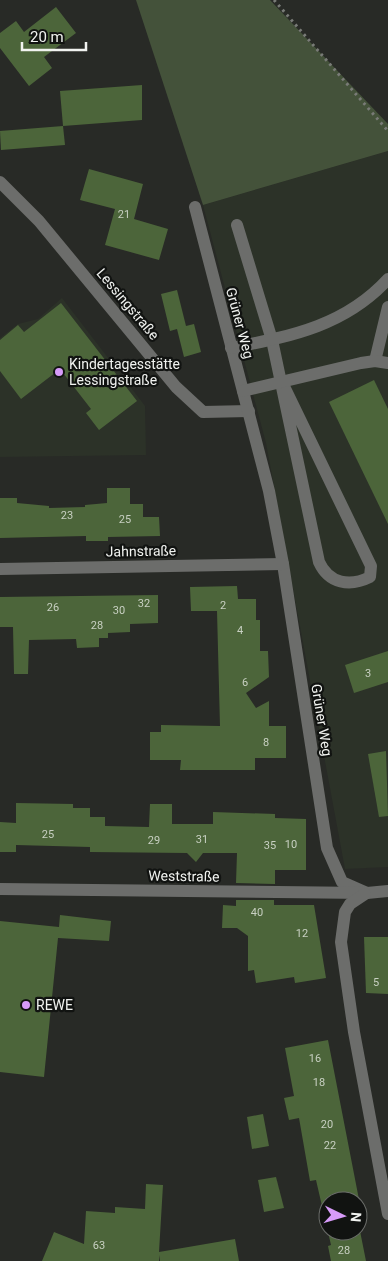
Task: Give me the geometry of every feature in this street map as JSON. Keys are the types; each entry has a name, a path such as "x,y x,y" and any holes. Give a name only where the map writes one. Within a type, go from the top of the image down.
{"street":[{"name":"Lessingstraße","path":"0,182 39,221 176,387 203,412 249,412"},
{"name":"Grüner Weg","path":"195,207 230,348 269,490 283,564 327,848 342,882 367,893"},
{"path":"237,225 272,340 319,562 324,573 336,580 356,584 370,577 371,566 281,380"},
{"path":"230,348 294,336 333,320 371,298 388,279"},
{"path":"375,361 388,307"},
{"path":"243,391 281,380 308,377 375,361 388,363"},
{"name":"Jahnstraße","path":"0,569 283,564"},
{"name":"Weststraße","path":"0,889 367,893 388,891"},
{"path":"367,893 357,897 345,912 341,942 356,1041 388,1214"}],"path":[{"path":"274,0 388,130"}],"shaded area":[{"path":"388,151 388,867 345,869 266,443 203,205"},
{"name":"Kindertagesstätte Lessingstraße","path":"62,298 145,406 146,455 0,457 0,338 18,324 38,319"}],"green space":[{"path":"136,0 270,0 388,124 388,151 203,205"}],"building":[{"path":"56,7 76,33 44,57 52,68 29,86 0,48 0,33 16,21 24,32"},
{"path":"142,85 142,120 63,126 60,91"},
{"path":"63,126 65,145 1,150 0,131"},
{"path":"89,169 143,184 134,219 168,229 159,260 105,245 115,209 80,200"},
{"path":"177,290 186,326 194,324 201,352 184,357 177,329 170,331 161,294"},
{"path":"61,303 137,401 99,430 86,413 91,409 60,369 21,399 0,371 0,340 18,325 24,332"},
{"path":"374,380 388,409 388,524 329,402"},
{"path":"107,488 130,488 130,504 143,504 143,517 159,517 160,536 108,537 108,541 86,541 86,536 0,538 0,498 17,498 17,503 49,506 49,508 85,507 85,505 107,503"},
{"path":"237,586 238,599 256,599 256,620 260,620 260,651 268,651 269,677 246,693 256,708 269,701 269,726 286,726 286,758 255,758 255,770 180,770 181,760 150,760 150,732 161,732 161,725 220,726 217,611 191,611 190,587"},
{"path":"158,595 158,623 130,624 130,632 108,633 108,638 99,638 99,647 77,648 76,639 29,640 28,674 14,674 13,627 0,627 0,597"},
{"path":"388,651 388,682 354,693 345,665"},
{"path":"386,751 388,816 379,817 368,754"},
{"path":"16,803 73,804 73,808 90,808 90,817 105,817 105,826 149,827 150,804 172,804 172,824 213,824 213,812 275,814 275,818 306,819 306,870 275,870 275,884 236,883 237,853 203,853 196,862 187,853 90,852 90,847 16,845 16,852 0,852 0,822 16,823"},
{"path":"236,900 274,900 274,905 314,905 326,978 295,983 294,977 256,983 254,970 248,971 248,936 237,928 222,928 223,905 236,906"},
{"name":"REWE","path":"60,915 111,921 109,941 58,938 44,1077 0,1072 0,921 59,927"},
{"path":"364,937 388,937 388,994 366,993"},
{"path":"328,1040 357,1191 319,1191 316,1180 310,1181 299,1118 289,1120 284,1098 294,1096 285,1048"},
{"path":"263,1114 269,1146 252,1149 247,1117"},
{"path":"276,1177 284,1208 264,1212 258,1180"},
{"path":"146,1184 163,1185 159,1252 235,1239 239,1261 160,1261 159,1255 159,1261 42,1261 54,1232 84,1244 86,1211 115,1213 115,1207 145,1209"},
{"path":"330,1241 362,1241 366,1261 331,1261 328,1246 331,1245"}],"place":[{"name":"Kindertagesstätte Lessingstraße","path":"59,372"},
{"name":"REWE","path":"26,1005"}]}
